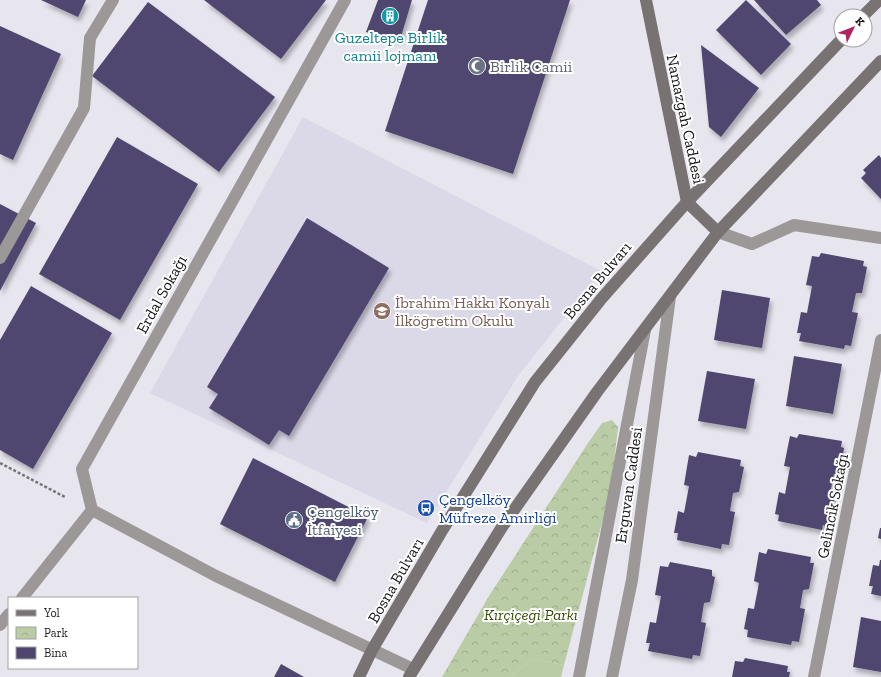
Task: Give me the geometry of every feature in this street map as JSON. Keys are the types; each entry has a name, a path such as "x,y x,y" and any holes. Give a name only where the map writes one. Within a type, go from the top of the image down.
{"main road":[{"name":"Namazgah Caddesi","path":"646,0 687,202 718,232"},
{"path":"871,8 879,0"},
{"name":"Bosna Bulvarı","path":"359,677 372,650 443,530 535,382 602,298 687,202 833,48"},
{"path":"411,673 502,527 598,392 718,232 881,61"}],"street":[{"path":"0,258 84,108 90,38 113,0"},
{"name":"Erdal Sokağı","path":"92,510 82,469 345,0"},
{"path":"718,232 752,244 794,225 881,238"},
{"name":"Erguvan Caddesi","path":"612,677 632,580 670,296"},
{"path":"579,677 644,330"},
{"name":"Gelincik Sokağı","path":"814,677 881,340"},
{"path":"23,597 92,510 216,576 372,650 411,673"},
{"path":"0,625 8,615"}],"path":[{"path":"0,463 92,510"}],"shaded area":[{"name":"İbrahim Hakkı Konyalı İlköğretim Okulu","path":"303,117 601,271 518,376 427,523 150,393"}],"green space":[{"name":"Kırçiçeği Parkı","path":"612,420 618,427 611,489 564,665 532,659 509,677 442,677 489,596 588,443 602,423"},
{"path":"532,659 564,665 561,677 509,677"}],"building":[{"path":"41,0 86,0 78,17"},
{"path":"204,0 326,0 281,59"},
{"name":"Guzeltepe Birlik camii lojmanı","path":"378,0 412,0 400,40 366,32"},
{"name":"Birlik Camii","path":"428,0 570,0 513,174 385,131"},
{"path":"746,0 791,44 761,75 716,30"},
{"path":"754,0 817,0 821,5 786,35"},
{"path":"148,2 275,97 219,172 92,76"},
{"path":"0,26 61,54 13,160 0,154"},
{"path":"701,45 759,88 721,137 709,127"},
{"path":"117,137 198,184 120,320 39,274"},
{"path":"879,155 881,158 881,199 861,178 866,173 863,170"},
{"path":"0,204 36,223 0,291"},
{"path":"307,218 389,268 289,436 279,430 269,445 209,408 218,394 207,387"},
{"path":"821,253 864,261 863,266 867,267 862,293 856,293 852,312 858,313 851,346 845,345 844,349 799,341 801,333 797,333 801,312 807,313 812,286 806,285 812,256 819,257"},
{"path":"31,286 112,333 33,469 0,450 0,340"},
{"path":"722,290 770,298 762,348 714,340"},
{"path":"794,356 842,364 833,414 786,406"},
{"path":"707,371 755,379 746,429 698,421"},
{"path":"799,434 842,441 841,447 844,448 840,473 834,474 830,493 835,494 829,527 823,525 822,530 778,521 779,515 775,514 779,492 785,494 790,467 784,466 790,436 797,438"},
{"path":"698,452 741,460 740,466 744,467 739,492 733,493 730,511 735,512 729,545 722,544 721,549 677,540 678,533 674,533 678,511 684,513 689,486 684,485 689,455 696,457"},
{"name":"Çengelköy İtfaiyesi","path":"253,458 368,517 335,582 220,524"},
{"path":"881,528 881,539 878,538"},
{"path":"768,549 811,557 810,563 814,563 809,589 803,590 800,608 805,609 799,642 792,641 791,645 747,637 748,630 744,629 748,608 754,609 759,583 754,581 759,552 766,554"},
{"path":"880,560 881,596 871,594 873,586 869,586 873,565 879,566"},
{"path":"670,562 712,570 712,576 715,577 710,602 704,603 701,622 706,623 700,656 693,655 692,659 648,651 650,643 646,643 650,622 656,623 661,596 655,595 660,566 668,567"},
{"path":"861,617 881,621 881,672 853,667"},
{"path":"745,658 788,666 787,672 790,672 789,677 732,677 735,661 743,662"},
{"path":"281,664 304,677 274,677"}],"place":[{"name":"Guzeltepe Birlik camii lojmanı","path":"390,16"},
{"name":"Birlik Camii","path":"477,66"},
{"name":"İbrahim Hakkı Konyalı İlköğretim Okulu","path":"382,311"},
{"name":"Çengelköy Müfreze Amirliği","path":"426,508"},
{"name":"Çengelköy İtfaiyesi","path":"294,520"}]}
